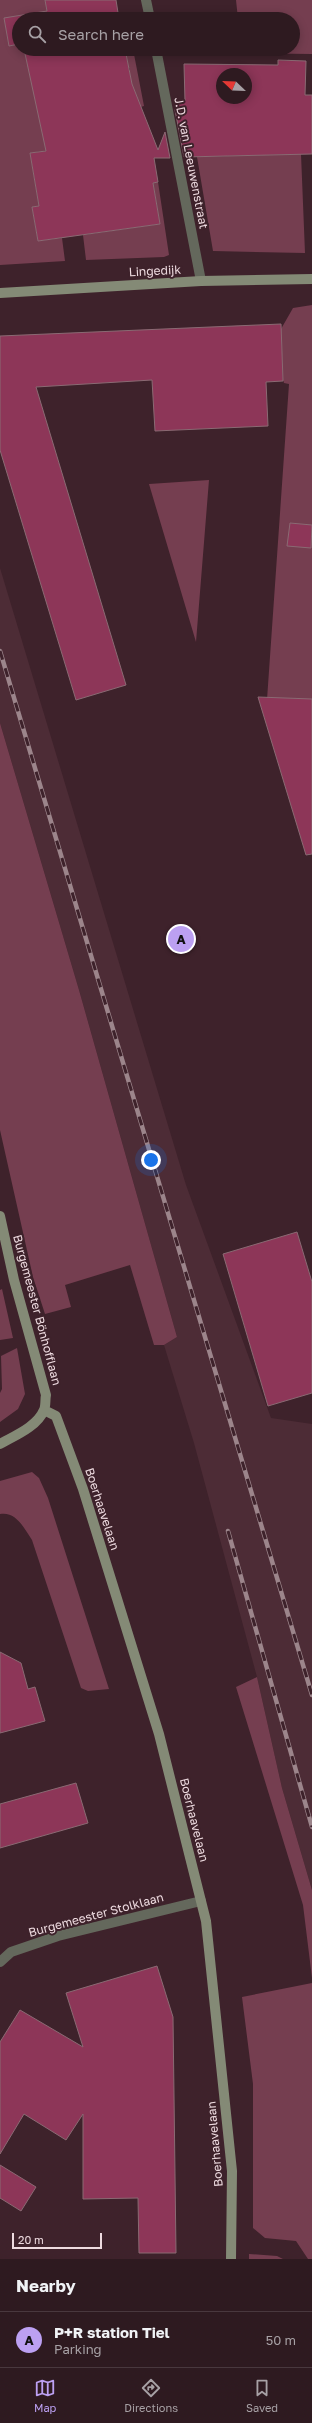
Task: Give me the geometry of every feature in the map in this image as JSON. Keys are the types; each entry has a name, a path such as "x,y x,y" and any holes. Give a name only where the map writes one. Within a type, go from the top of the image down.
{"street":[{"path":"146,0 149,12"},
{"name":"J.D. van Leeuwenstraat","path":"157,56 201,281"},
{"name":"Lingedijk","path":"0,293 201,281 312,279"},
{"name":"Burgemeester Bönhofflaan","path":"0,1216 14,1280 46,1394 44,1410"},
{"path":"0,1444 28,1428 44,1410"},
{"name":"Boerhaavelaan","path":"44,1410 56,1416 83,1489 159,1734 206,1921 232,2171 231,2259"},
{"name":"Burgemeester Stolklaan","path":"0,1962 11,1952 58,1936 201,1902"}],"shaded area":[{"path":"0,0 45,0 48,12 12,12 12,56 75,56 129,75 130,69 127,66 126,56 134,56 144,106 50,150 30,153 39,206 32,207 38,241 62,238 65,261 0,265"},
{"path":"236,0 312,0 312,54 300,54 300,12 237,12"},
{"path":"301,154 305,253 213,251 197,157"},
{"path":"158,182 169,255 164,257 86,260 83,235 160,224 153,183"},
{"path":"312,305 312,720 266,714 289,384 284,383 283,380 281,329 293,308"},
{"path":"209,480 196,642 149,484"},
{"path":"0,568 186,1185 271,1418 312,1424 312,1890 282,1788 257,1677 194,1443 164,1345 177,1337 79,990 0,723"},
{"path":"0,723 79,990 177,1337 164,1345 154,1345 130,1265 65,1285 71,1307 45,1314 33,1277 0,1130"},
{"path":"2,1289 13,1338 0,1340 0,1290"},
{"path":"17,1348 25,1394 18,1409 0,1422 0,1393 2,1389 1,1356"},
{"path":"32,1472 39,1478 48,1498 109,1689 88,1691 81,1688 32,1540 19,1521 11,1515 0,1514 0,1481"},
{"path":"257,1677 282,1788 312,1890 312,1978 303,1905 236,1687"},
{"path":"312,1983 312,2259 308,2259 296,2241 265,2238 253,2228 253,2084 242,1997"},
{"path":"249,2254 277,2256 283,2259 249,2259"}],"building":[{"path":"45,0 116,0 118,12 41,12 47,11"},
{"path":"12,17 12,45 9,46 4,18"},
{"path":"26,56 126,56 132,84 158,150 165,132 170,158 154,158 158,182 153,183 160,224 38,241 32,207 39,206 30,153 46,151"},
{"path":"278,60 306,61 305,95 312,95 312,154 184,157 175,110 179,101 185,101 184,64 278,65"},
{"path":"281,324 283,381 266,382 268,426 155,431 152,380 36,387 126,685 76,700 0,450 0,336"},
{"path":"290,523 312,525 311,548 287,546"},
{"path":"258,697 312,699 312,854 306,855"},
{"path":"297,1232 312,1282 312,1393 268,1406 223,1254"},
{"path":"0,1652 21,1663 28,1689 35,1687 45,1721 0,1733"},
{"path":"76,1783 88,1823 0,1848 0,1804"},
{"path":"157,1966 173,2017 176,2253 139,2253 138,2198 83,2199 83,2114 66,2140 24,2114 0,2154 0,2042 20,2010 83,2047 66,1993"},
{"path":"0,2165 36,2187 21,2211 0,2198"}],"railway":[{"path":"0,651 312,1695"},
{"path":"228,1531 312,1827"}],"place":[{"name":"P+R station Tiel","path":"181,939"}]}
